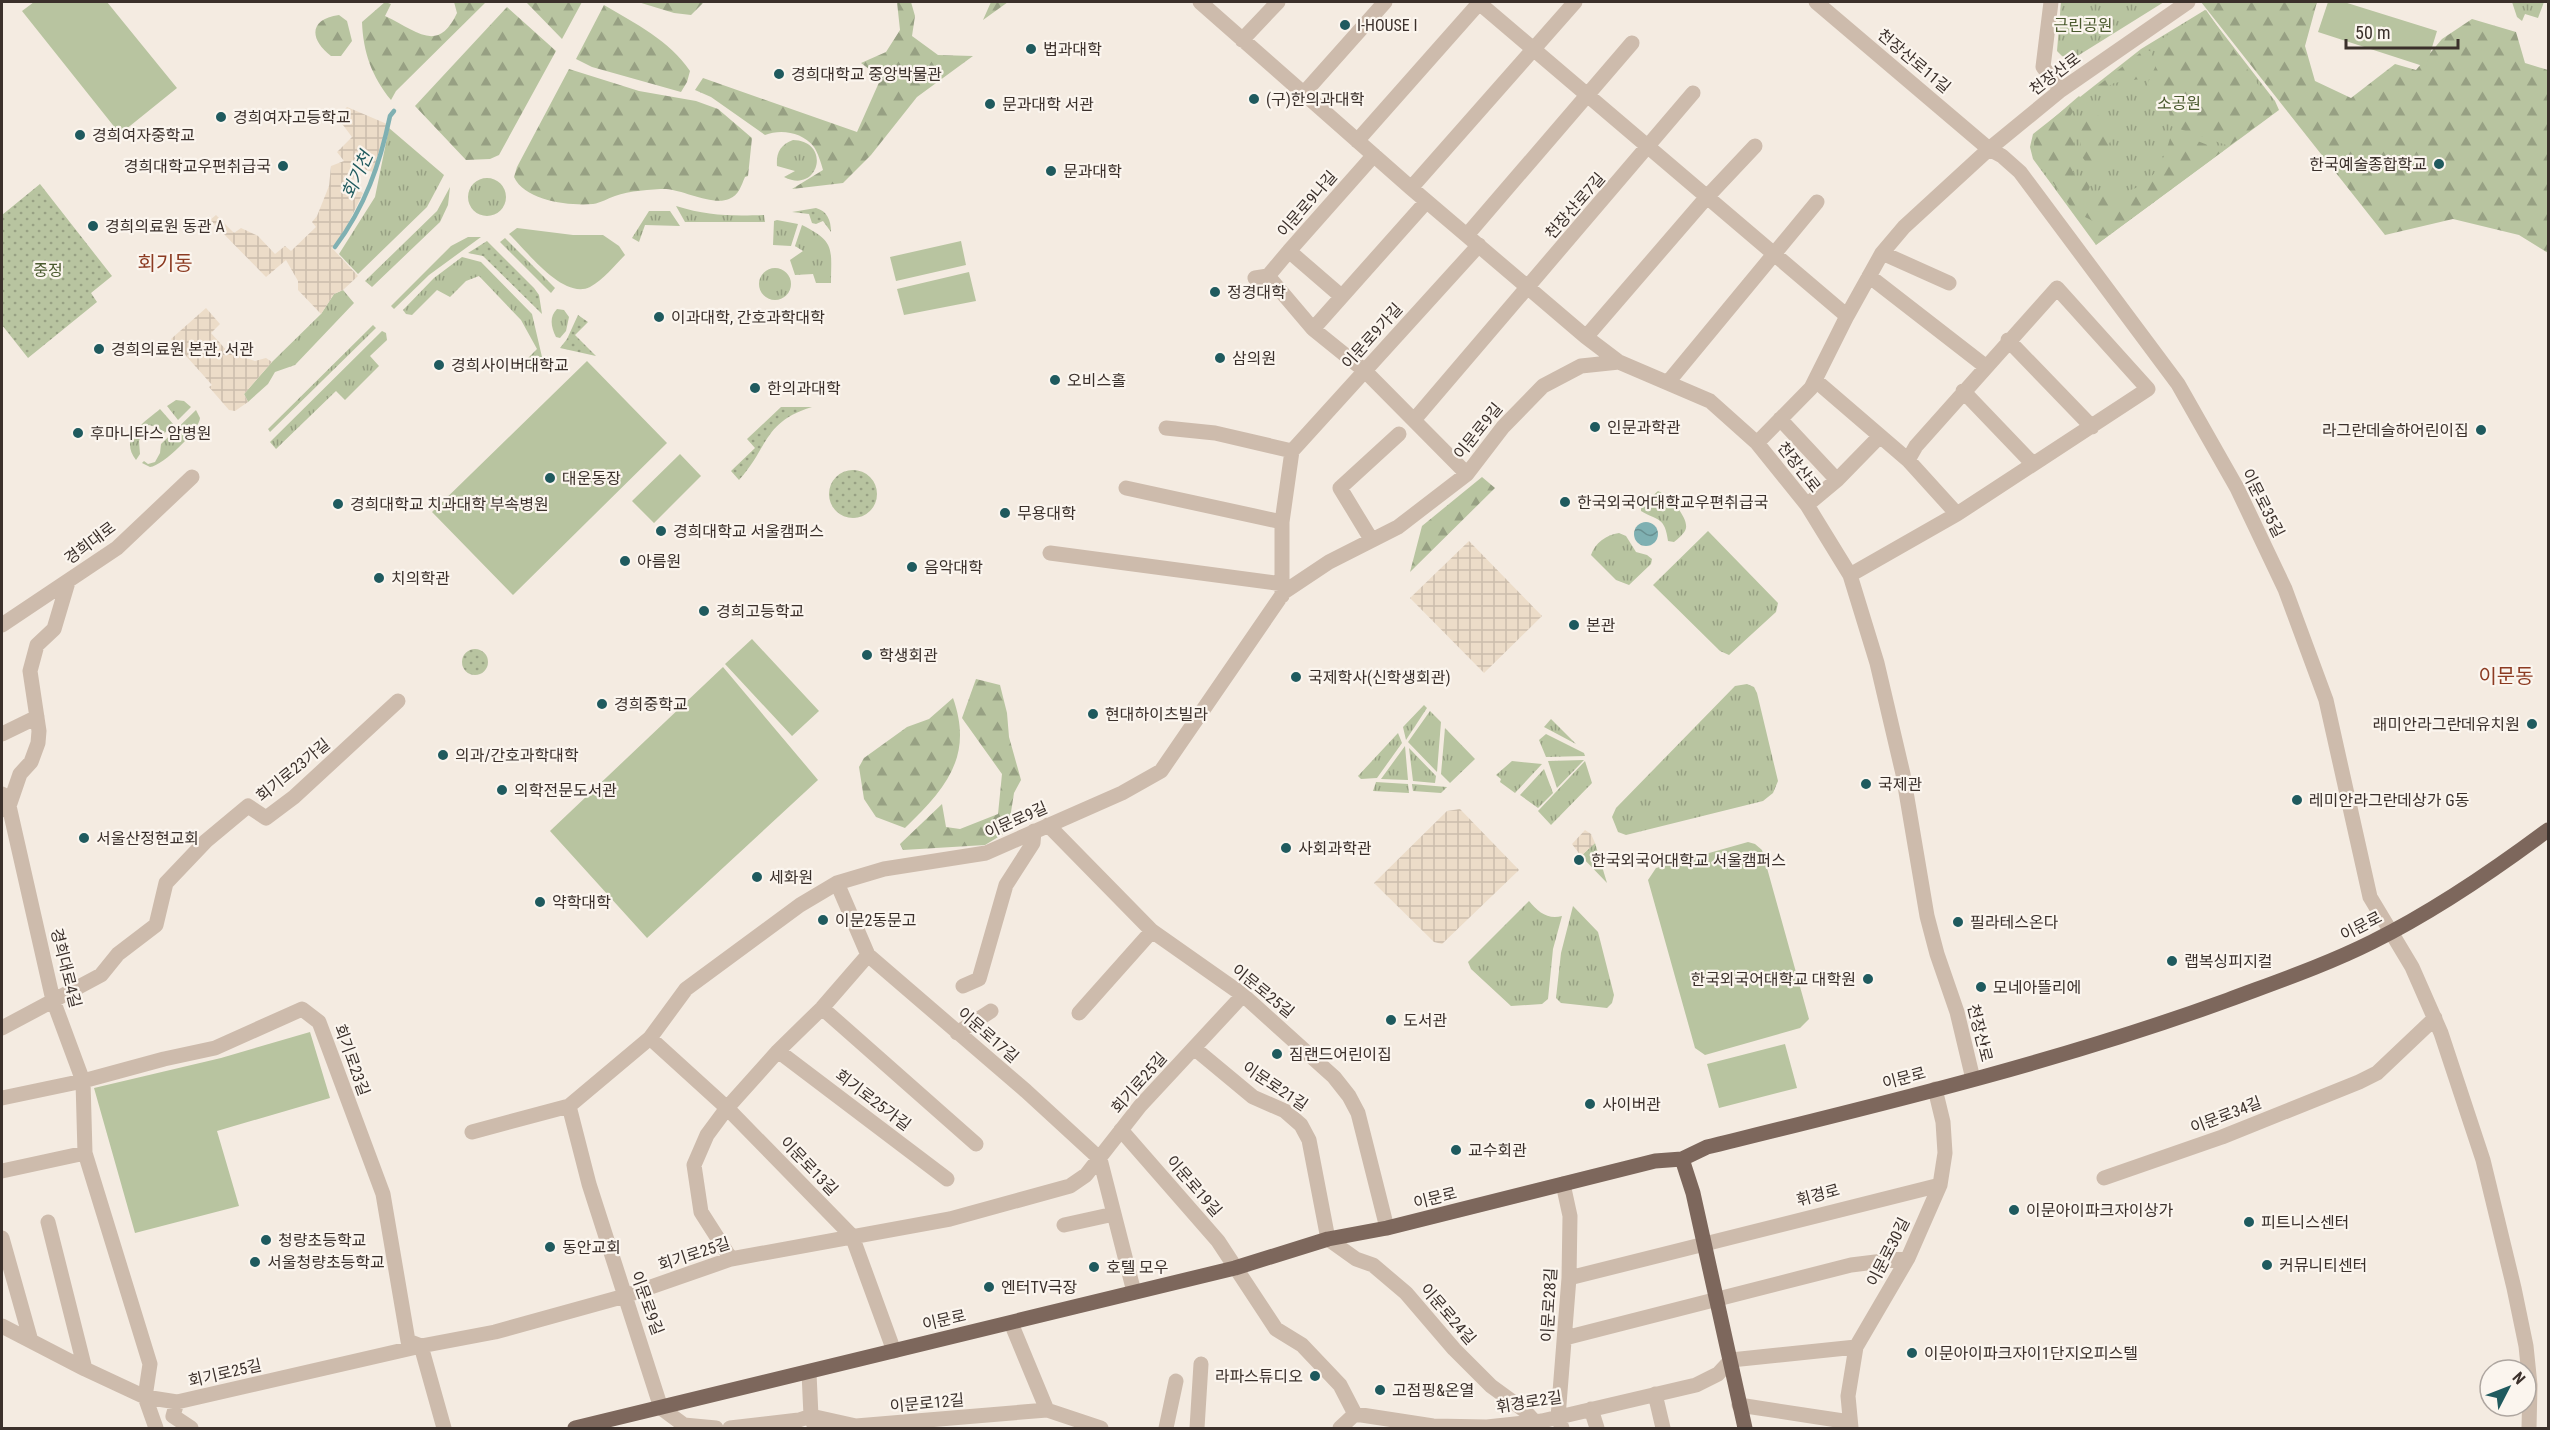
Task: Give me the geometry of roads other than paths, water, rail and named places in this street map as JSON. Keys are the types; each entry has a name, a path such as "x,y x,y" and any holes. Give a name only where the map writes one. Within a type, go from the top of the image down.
{"main road":[{"name":"이문로","path":"574,1428 809,1373 1235,1268 1328,1239 1387,1228 1655,1161 1682,1159 1707,1147 1973,1079 2168,1022 2344,955 2392,931 2461,889 2548,830"},
{"path":"1682,1159 1693,1192 1745,1428"}],"street":[{"path":"1200,2 1426,202 1586,337 1619,362 1669,381 1710,401 1757,443"},
{"path":"1242,40 1278,2"},
{"path":"1304,93 1385,2"},
{"path":"1357,141 1479,2 1847,316"},
{"path":"1411,188 1575,2"},
{"name":"천장산로11길","path":"1816,2 1989,149"},
{"path":"2050,2 2043,67 2061,90"},
{"name":"천장산로","path":"1973,1079 1957,1012 1927,916 1903,774 1877,663 1850,575 1807,505 1757,443 1811,388 1881,253 1904,227 1989,149 2061,90 2188,2"},
{"path":"1467,235 1589,96 1632,43"},
{"name":"천장산로7길","path":"1527,289 1693,93"},
{"path":"1586,337 1706,198 1755,146"},
{"name":"이문로35길","path":"1989,149 2002,156 2020,172 2169,371 2194,410 2236,488 2285,589 2314,664 2333,725 2370,897 2412,968 2435,1018 2483,1161 2520,1313 2530,1385 2529,1428"},
{"name":"이문로9나길","path":"1341,296 1288,251 1374,155"},
{"path":"1313,329 1426,202"},
{"path":"1669,381 1817,202"},
{"name":"이문로9가길","path":"1292,451 1479,245"},
{"path":"1288,251 1262,277 1313,329 1365,371 1467,474"},
{"path":"1881,253 1949,284"},
{"path":"1869,276 1985,366"},
{"path":"1850,575 1957,514 2148,389 2056,288 1916,446 1908,460"},
{"path":"1414,420 1527,289"},
{"path":"2008,340 2092,427"},
{"name":"이문로9길","path":"472,1132 569,1106 650,1038 686,989 800,905 837,883 884,869 986,853 1122,793 1161,771 1282,590 1371,539 1398,527 1467,474 1503,427 1543,386 1581,366 1619,362"},
{"path":"1815,380 1908,460 1957,514"},
{"path":"1964,391 2033,464"},
{"path":"1780,419 1837,480"},
{"path":"1050,553 1282,590 1282,522 1292,451 1215,433 1166,428"},
{"path":"1371,539 1340,488 1399,434"},
{"path":"1807,505 1837,480 1880,436"},
{"name":"경희대로","path":"4,618 68,582 117,548 192,477"},
{"path":"1126,488 1282,522"},
{"path":"4,804 20,774 31,762 38,743 37,717 30,671 37,645 54,629 68,582"},
{"name":"회기로23가길","path":"2,1028 101,975 118,954 156,925 166,883 206,841 248,806 266,819 294,797 398,701"},
{"path":"2,734 37,717"},
{"name":"경희대로4길","path":"4,804 53,1000 83,1082 85,1153 150,1364 145,1397"},
{"name":"이문로25길","path":"1048,825 1152,932 1243,995 1334,1077 1355,1104 1387,1228"},
{"path":"963,986 979,979 1006,885 1033,843 1034,831"},
{"name":"이문로17길","path":"837,883 868,955 1026,1091 1100,1159"},
{"path":"1079,1013 1152,932"},
{"path":"731,1259 701,1212 694,1165 707,1135 727,1108 778,1051 822,1008 868,955"},
{"name":"회기로25길","path":"2,1326 84,1369 145,1397 177,1402 421,1346 495,1332 625,1296 731,1259 950,1219 1070,1186 1080,1180 1100,1159 1140,1106 1243,995"},
{"name":"회기로25가길","path":"822,1008 976,1144"},
{"name":"회기로23길","path":"2,1098 83,1082 164,1059 214,1048 302,1009 319,1022 382,1194 408,1341 421,1346 444,1428"},
{"path":"957,1033 991,1011"},
{"name":"이문로34길","path":"2104,1178 2222,1137 2359,1082 2377,1073 2435,1018"},
{"name":"이문로13길","path":"650,1038 727,1108 852,1236 894,1351"},
{"name":"이문로21길","path":"1194,1048 1253,1097 1285,1111 1301,1125 1309,1140 1328,1239"},
{"name":"회기로25가길","path":"778,1051 947,1179"},
{"name":"이문로30길","path":"1850,1425 1848,1396 1856,1347 1908,1257 1940,1185 1945,1153 1943,1122 1935,1089"},
{"name":"이문로9길","path":"569,1106 589,1184 662,1408"},
{"name":"이문로19길","path":"1121,1130 1218,1241 1235,1268"},
{"path":"2,1171 85,1153"},
{"path":"1100,1159 1134,1292"},
{"name":"이문로28길","path":"1560,1423 1569,1278 1570,1213 1563,1184"},
{"name":"휘경로","path":"1569,1278 1940,1185"},
{"path":"1064,1225 1114,1214"},
{"path":"48,1222 84,1369"},
{"path":"2,1238 31,1341"},
{"name":"이문로24길","path":"1328,1239 1356,1259 1373,1265 1412,1298 1454,1349 1483,1379 1524,1410 1535,1422"},
{"path":"1565,1338 1851,1265 1908,1257"},
{"path":"1235,1268 1276,1329 1302,1345 1340,1385 1355,1414 1340,1428"},
{"path":"1011,1323 1047,1410 1101,1428"},
{"path":"1731,1360 1856,1347"},
{"name":"휘경로2길","path":"1355,1414 1433,1426 1487,1427 1535,1422 1560,1423 1591,1409 1701,1383 1718,1374 1731,1360"},
{"path":"1197,1428 1201,1364"},
{"path":"806,1423 809,1373"},
{"path":"1166,1428 1176,1381"},
{"path":"1655,1394 1663,1428"},
{"path":"145,1397 156,1428"},
{"path":"177,1402 173,1416 191,1428"},
{"path":"1739,1405 1850,1425"},
{"path":"662,1408 684,1427 716,1428"},
{"path":"1591,1409 1597,1428"},
{"name":"이문로12길","path":"729,1428 806,1423 855,1426 1047,1410"}],"water":[{"path":"1646,522 1654,526 1658,534 1654,542 1646,546 1638,542 1634,534 1638,526"}],"waterway":[{"name":"회기천","path":"335,247 363,201 376,168 390,116 394,111"}],"place":[{"name":"I-HOUSE I","path":"1345,25"},
{"name":"법과대학","path":"1031,49"},
{"name":"경희대학교 중앙박물관","path":"779,74"},
{"name":"(구)한의과대학","path":"1254,99"},
{"name":"문과대학 서관","path":"990,104"},
{"name":"경희여자고등학교","path":"221,117"},
{"name":"경희여자중학교","path":"80,135"},
{"name":"한국예술종합학교","path":"2439,164"},
{"name":"경희대학교우편취급국","path":"283,166"},
{"name":"문과대학","path":"1051,171"},
{"name":"경희의료원 동관 A","path":"93,226"},
{"name":"정경대학","path":"1215,292"},
{"name":"이과대학, 간호과학대학","path":"659,317"},
{"name":"경희의료원 본관, 서관","path":"99,349"},
{"name":"삼의원","path":"1220,358"},
{"name":"경희사이버대학교","path":"439,365"},
{"name":"오비스홀","path":"1055,380"},
{"name":"한의과대학","path":"755,388"},
{"name":"인문과학관","path":"1595,427"},
{"name":"라그란데슬하어린이집","path":"2481,430"},
{"name":"후마니타스 암병원","path":"78,433"},
{"name":"대운동장","path":"550,478"},
{"name":"한국외국어대학교우편취급국","path":"1565,502"},
{"name":"경희대학교 치과대학 부속병원","path":"338,504"},
{"name":"무용대학","path":"1005,513"},
{"name":"경희대학교 서울캠퍼스","path":"661,531"},
{"name":"아름원","path":"625,561"},
{"name":"음악대학","path":"912,567"},
{"name":"치의학관","path":"379,578"},
{"name":"경희고등학교","path":"704,611"},
{"name":"본관","path":"1574,625"},
{"name":"학생회관","path":"867,655"},
{"name":"국제학사(신학생회관)","path":"1296,677"},
{"name":"경희중학교","path":"602,704"},
{"name":"현대하이츠빌라","path":"1093,714"},
{"name":"래미안라그란데유치원","path":"2532,724"},
{"name":"의과/간호과학대학","path":"443,755"},
{"name":"국제관","path":"1866,784"},
{"name":"의학전문도서관","path":"502,790"},
{"name":"레미안라그란데상가 G동","path":"2297,800"},
{"name":"서울산정현교회","path":"84,838"},
{"name":"사회과학관","path":"1286,848"},
{"name":"한국외국어대학교 서울캠퍼스","path":"1579,860"},
{"name":"세화원","path":"757,877"},
{"name":"약학대학","path":"540,902"},
{"name":"이문2동문고","path":"823,920"},
{"name":"필라테스온다","path":"1958,922"},
{"name":"랩복싱피지컬","path":"2172,961"},
{"name":"한국외국어대학교 대학원","path":"1868,979"},
{"name":"모네아뜰리에","path":"1981,987"},
{"name":"도서관","path":"1391,1020"},
{"name":"짐랜드어린이집","path":"1277,1054"},
{"name":"사이버관","path":"1590,1104"},
{"name":"교수회관","path":"1456,1150"},
{"name":"이문아이파크자이상가","path":"2014,1210"},
{"name":"피트니스센터","path":"2249,1222"},
{"name":"청량초등학교","path":"266,1240"},
{"name":"동안교회","path":"550,1247"},
{"name":"서울청량초등학교","path":"255,1262"},
{"name":"커뮤니티센터","path":"2267,1265"},
{"name":"호텔 모우","path":"1094,1267"},
{"name":"엔터TV극장","path":"989,1287"},
{"name":"이문아이파크자이1단지오피스텔","path":"1912,1353"},
{"name":"라파스튜디오","path":"1315,1376"},
{"name":"고점핑&온열","path":"1380,1390"}],"district":[{"name":"회기동","path":"165,263"},
{"name":"이문동","path":"2506,676"}],"park label":[{"name":"근린공원","path":"2083,25"},
{"name":"소공원","path":"2179,103"},
{"name":"중정","path":"48,270"}]}
